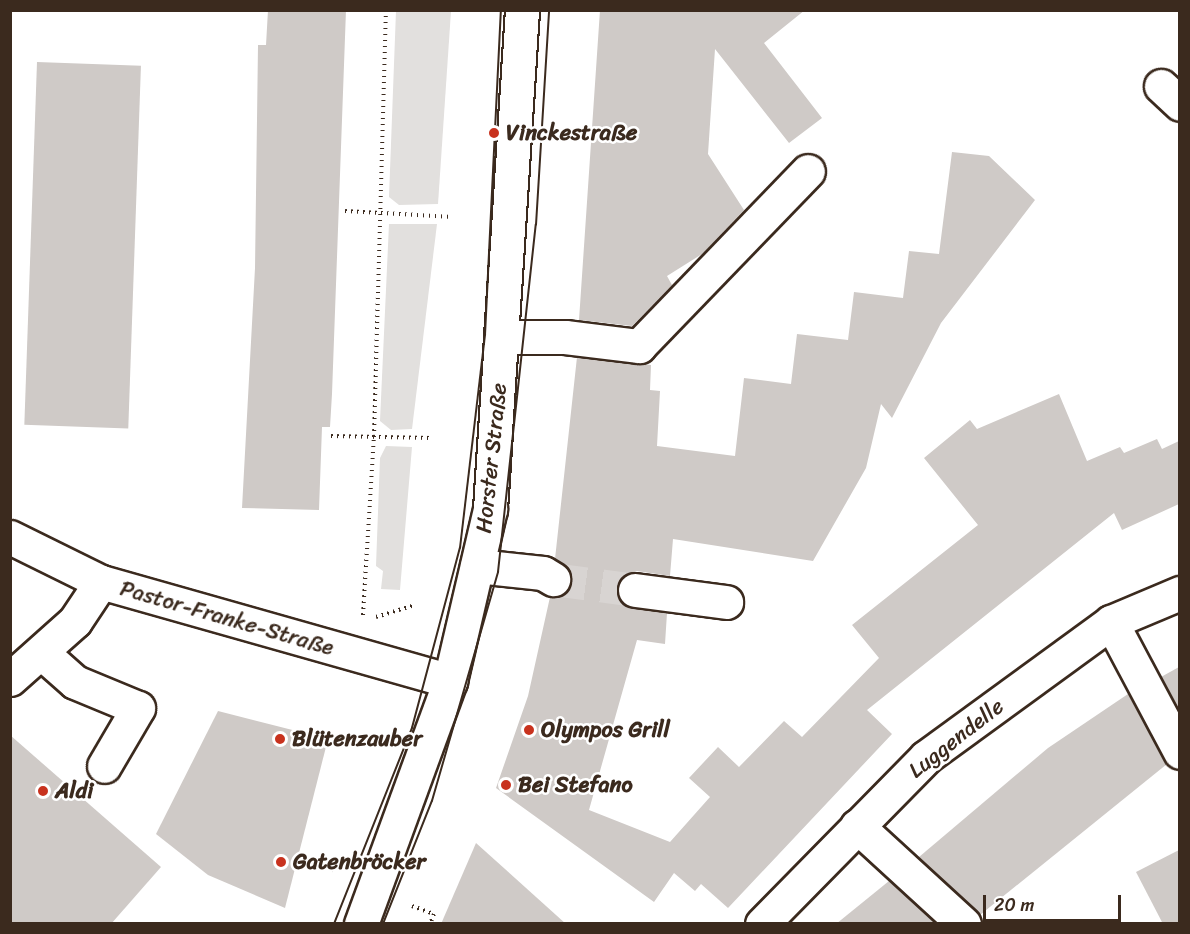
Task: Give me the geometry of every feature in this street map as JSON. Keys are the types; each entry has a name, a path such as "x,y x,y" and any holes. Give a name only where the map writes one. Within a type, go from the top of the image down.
{"street":[{"name":"Horster Straße","path":"361,924 450,681 490,508 522,10"},
{"path":"502,337 565,336 639,346 808,171"},
{"name":"Pastor-Franke-Straße","path":"10,537 101,582 450,681"},
{"path":"477,566 543,573 553,579"},
{"path":"10,679 75,621 101,582"},
{"path":"635,590 726,602"},
{"name":"Luggendelle","path":"762,924 926,757 1111,622 1179,593"},
{"path":"1111,622 1179,752"},
{"path":"41,652 75,682 138,708 104,766"},
{"path":"857,826 963,924"}],"path":[{"path":"386,10 374,437 362,620 416,605"},
{"path":"345,211 381,215 453,217"},
{"path":"331,436 430,438"},
{"path":"430,924 434,914"}],"shaded area":[{"path":"396,11 451,11 438,204 399,205 389,197"},
{"path":"389,224 437,224 412,429 391,430 380,421"},
{"path":"386,446 412,447 400,590 381,589 383,571 376,566 380,458"}],"building":[{"path":"268,10 346,10 332,394 330,427 322,427 319,510 242,508 255,268 258,45 266,45"},
{"path":"600,10 805,10 764,43 822,118 789,143 715,49 708,154 744,210 702,254 667,276 672,285 632,326 579,320"},
{"path":"37,62 141,66 128,428 24,425"},
{"path":"952,152 989,156 1035,200 941,323 892,418 881,404 866,468 813,561 673,539 670,576 637,571 620,579 618,597 624,605 667,613 665,644 637,640 589,810 670,842 710,797 689,778 718,747 739,767 784,721 802,737 879,658 852,625 978,525 924,458 970,420 977,429 1059,394 1087,461 1120,447 1124,453 1157,439 1162,449 1179,441 1179,504 1122,530 1114,513 867,710 892,734 728,908 701,884 695,891 674,873 654,902 496,788 528,696 550,597 563,595 572,580 569,569 555,559 577,357 651,365 650,390 660,391 657,446 735,456 744,378 791,384 797,334 848,340 854,292 903,298 909,251 939,254"},
{"path":"1179,667 1179,711 1161,677"},
{"path":"1128,694 1167,764 980,915 919,857 1048,748"},
{"path":"218,711 328,739 285,908 208,875 156,834"},
{"name":"Aldi","path":"10,735 161,867 111,924 10,924"},
{"path":"476,843 566,924 441,924"},
{"path":"1179,850 1179,924 1163,924 1136,872"},
{"path":"889,881 936,924 836,924"}],"tunnel":[{"path":"553,579 635,590"}],"tram line":[{"path":"334,924 412,728 460,548 485,335 501,10"},
{"path":"383,924 432,801 498,572 536,225 549,10"}],"place":[{"name":"Vinckestraße","path":"494,133"},
{"name":"Olympos Grill","path":"529,730"},
{"name":"Blütenzauber","path":"280,739"},
{"name":"Bei Stefano","path":"506,785"},
{"name":"Aldi","path":"43,791"},
{"name":"Gatenbröcker","path":"281,862"}]}
